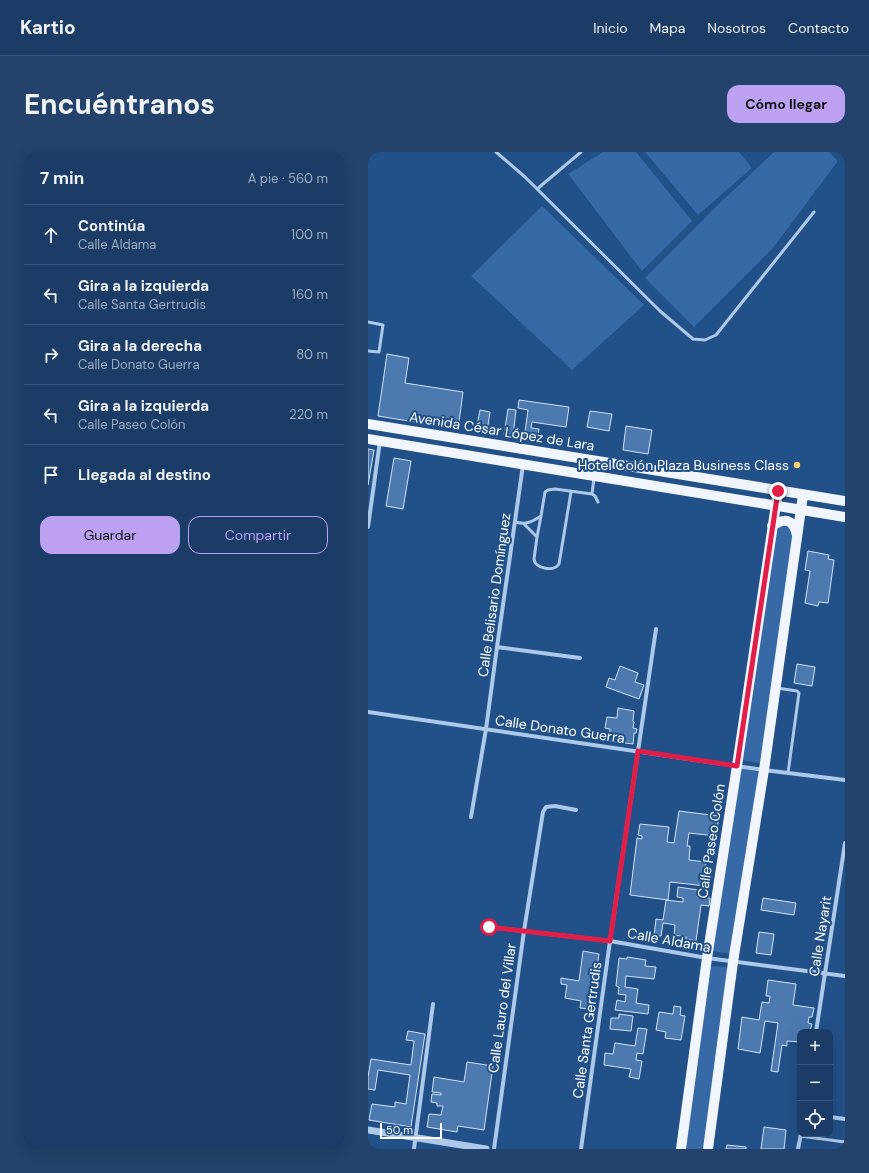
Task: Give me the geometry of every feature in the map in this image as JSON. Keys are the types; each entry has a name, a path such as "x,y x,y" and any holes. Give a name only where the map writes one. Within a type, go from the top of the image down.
{"main road":[{"name":"Avenida César López de Lara","path":"368,424 845,501"},
{"name":"Avenida César López de Lara","path":"368,439 845,517"},
{"name":"Calle Paseo Colón","path":"681,1149 707,958 778,491"},
{"path":"708,1149 733,962 764,770 803,495"},
{"path":"772,526 780,521 789,522 794,525 797,535"}],"street":[{"path":"368,527 380,441"},
{"name":"Calle Belisario Domínguez","path":"471,817 486,729 496,648 523,465"},
{"name":"Calle Santa Gertrudis","path":"581,1149 656,629"},
{"path":"496,648 580,658"},
{"name":"Calle Donato Guerra","path":"368,712 764,770 845,780"},
{"name":"Calle Lauro del Villar","path":"494,1149 524,931 543,812 546,807 555,806 576,810"},
{"name":"Calle Nayarit","path":"816,1029 845,843"},
{"name":"Calle Aldama","path":"489,927 610,941 733,962 845,976"},
{"path":"414,1149 433,1004"},
{"path":"833,1117 845,1119"},
{"path":"368,1130 486,1149"},
{"path":"798,1149 800,1137"}],"lane":[{"path":"496,152 537,189 660,311 693,339 705,340 716,335 814,212"},
{"path":"537,189 581,152"},
{"path":"368,322 383,325 379,352 368,351"},
{"path":"592,494 594,476"},
{"path":"571,492 560,564 557,568 553,569 537,566 534,563 534,559 545,492 555,489 592,494 598,502"},
{"path":"524,524 541,516"},
{"path":"515,522 524,524 537,536"},
{"path":"775,687 797,691 799,693 788,773"},
{"path":"813,1137 845,1142"}],"shaded area":[{"path":"603,152 636,152 692,221 642,271 568,174"},
{"path":"645,152 739,152 752,168 698,215"},
{"path":"774,152 829,152 838,161 773,248 694,327 645,278 724,199"},
{"path":"542,206 644,305 572,370 471,276"},
{"path":"780,525 791,526 794,542 760,763 740,760 773,538"},
{"path":"739,768 759,772 730,954 713,951"},
{"path":"711,966 728,967 704,1149 686,1149"}],"building":[{"path":"387,354 409,358 405,383 463,392 458,429 378,416"},
{"path":"519,400 569,407 566,427 532,422 531,428 539,429 537,442 524,439 528,410 518,408"},
{"path":"508,409 516,410 513,436 504,435"},
{"path":"480,410 490,412 487,432 476,431"},
{"path":"590,411 612,414 609,431 587,427"},
{"path":"626,426 652,430 648,454 623,450"},
{"path":"368,449 374,450 368,485"},
{"path":"394,458 411,461 403,509 386,506"},
{"path":"808,551 829,555 828,559 834,560 828,603 819,602 818,606 805,603 810,571 805,570"},
{"path":"797,664 815,667 812,686 794,683"},
{"path":"620,666 638,673 635,682 644,685 639,699 606,687 609,678 615,680"},
{"path":"618,708 634,711 633,728 637,729 636,733 634,733 633,744 609,741 610,729 605,728 607,717 617,718"},
{"path":"679,811 719,816 716,836 689,833 687,846 690,846 689,860 706,862 704,876 707,877 706,886 670,882 668,900 630,895 637,838 642,839 642,836 638,835 640,824 669,827 667,842 674,843"},
{"path":"678,887 698,890 697,897 710,898 709,906 701,905 696,941 686,939 686,937 674,935 675,925 663,923 661,936 654,936 656,919 663,920 666,900 683,902 683,898 677,897"},
{"path":"763,898 796,903 794,915 761,910"},
{"path":"759,932 774,934 771,955 756,953"},
{"path":"583,951 599,954 595,995 591,995 589,1009 580,1008 581,1001 565,998 567,985 561,984 561,978 579,981"},
{"path":"627,957 646,960 645,966 656,967 654,979 626,976 625,987 638,989 636,1003 649,1005 648,1014 615,1010 617,1000 625,1002 626,995 618,994 619,987 616,986 619,958 627,959"},
{"path":"768,980 796,984 793,1005 814,1008 812,1017 809,1017 808,1023 812,1024 811,1029 797,1029 797,1042 787,1041 787,1046 782,1045 778,1072 771,1071 778,1023 765,1021 760,1053 738,1049 742,1017 759,1020 762,1002 769,1003 770,996 766,996"},
{"path":"674,1006 681,1007 680,1015 685,1016 681,1040 665,1038 666,1032 656,1030 659,1012 673,1014"},
{"path":"619,1014 633,1016 631,1031 610,1029 611,1018 619,1018"},
{"path":"638,1028 647,1029 643,1054 637,1053 636,1060 642,1061 639,1079 629,1077 631,1069 604,1065 605,1053 613,1054 615,1043 635,1046"},
{"path":"408,1031 425,1034 411,1127 369,1120 372,1104 395,1107 395,1102 406,1104 410,1075 378,1070 375,1090 368,1089 368,1077 371,1059 411,1065 414,1041 406,1040"},
{"path":"467,1062 493,1066 484,1130 458,1126 457,1132 427,1127 429,1114 441,1115 443,1106 437,1106 437,1103 431,1102 432,1094 441,1095 441,1093 432,1092 434,1077 464,1082"},
{"path":"764,1127 786,1130 784,1149 761,1149"},
{"path":"727,1145 746,1147 746,1149 726,1149"}],"place":[{"name":"Hotel Colón Plaza Business Class","path":"797,465"}],"route":[{"path":"489,927 610,941 638,751 737,766 778,491"}]}
